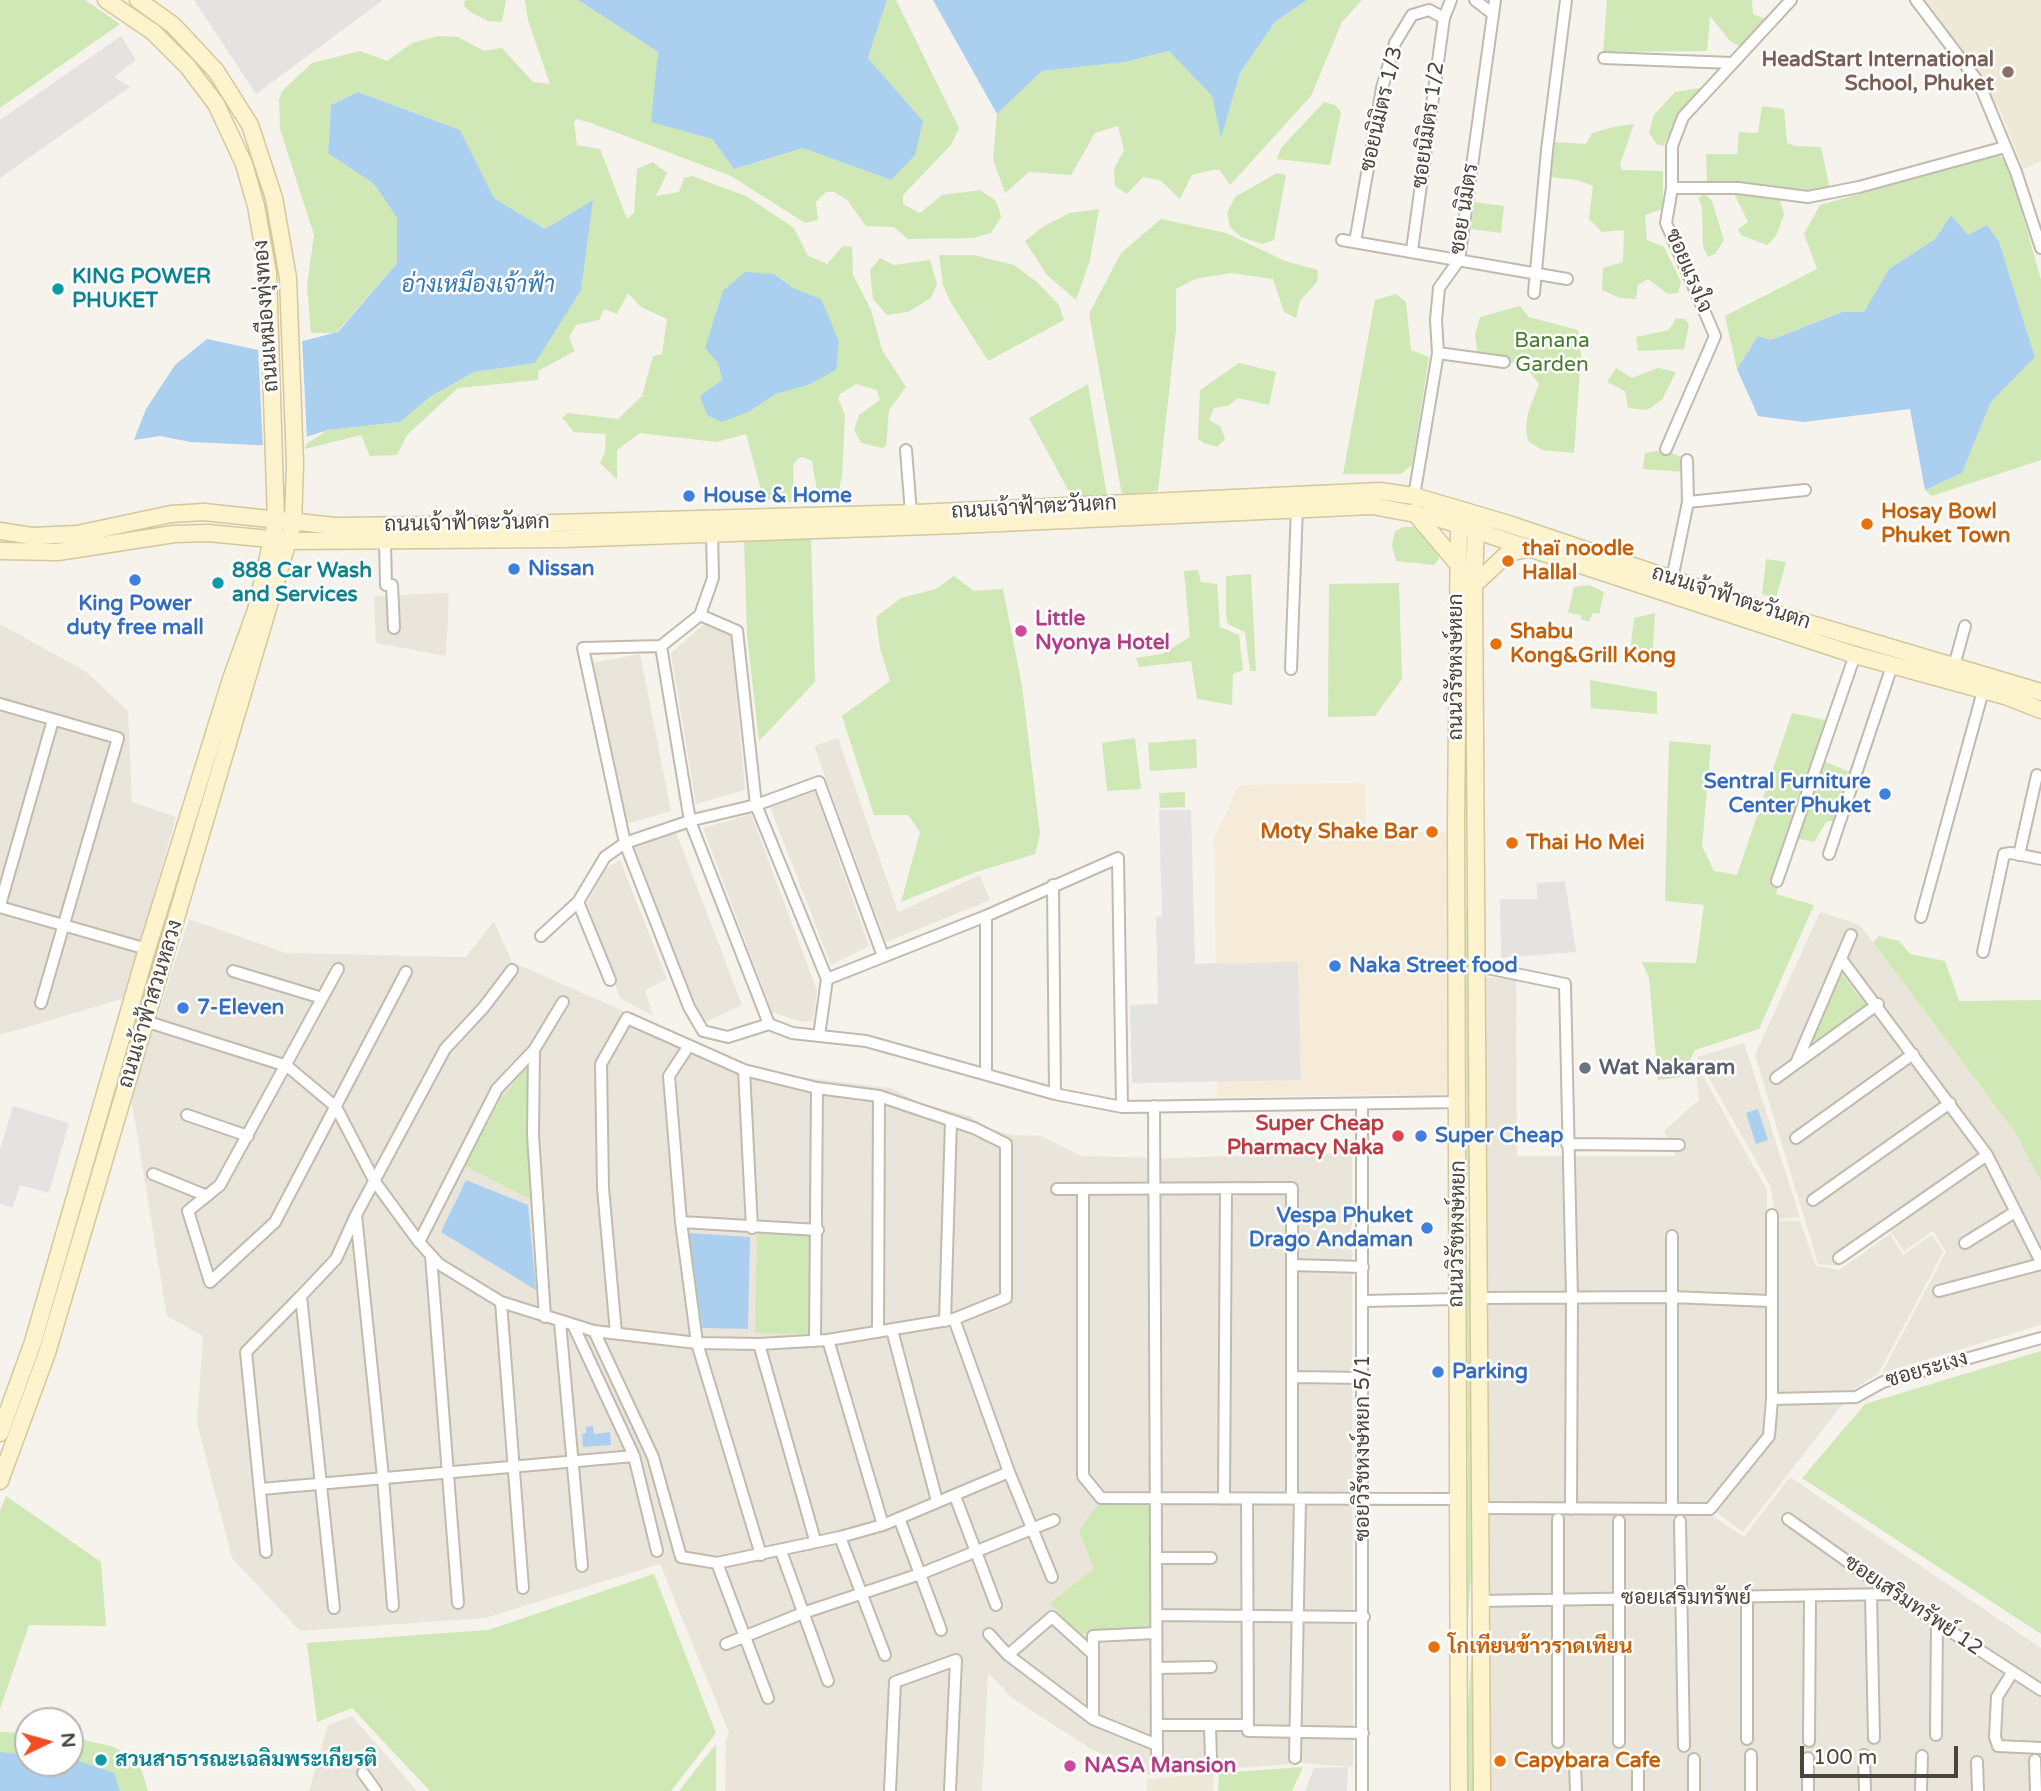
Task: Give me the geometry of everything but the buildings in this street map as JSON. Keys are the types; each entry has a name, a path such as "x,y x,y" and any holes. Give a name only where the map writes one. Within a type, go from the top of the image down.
{"main road":[{"name":"ถนนเหมืองทุ่งทอง","path":"106,0 173,50 216,104 244,164 256,206 268,273 276,522"},
{"name":"ถนนเหมืองทุ่งทอง","path":"138,0 173,25 216,71 250,125 274,198 288,278 295,464 293,524"},
{"name":"ถนนเจ้าฟ้าตะวันตก","path":"0,531 32,536 77,534 180,513 215,513 293,524 519,524 911,513 1348,492 1414,504 1672,579 2041,692"},
{"name":"ถนนเจ้าฟ้าตะวันตก","path":"0,551 58,552 174,534 208,533 282,540 385,542 957,526 1297,507 1414,504"},
{"path":"1414,504 1457,563"},
{"name":"ถนนวิรัชหงษ์หยก","path":"1459,517 1456,823 1459,1102 1459,1791"},
{"name":"ถนนเจ้าฟ้าสวนหลวง","path":"0,1481 47,1353 145,1021 282,540 276,522"},
{"name":"ถนนเจ้าฟ้าตะวันตก","path":"1476,523 1537,550 1855,655 2041,710"},
{"name":"ถนนวิรัชหงษ์หยก","path":"1476,523 1474,584 1482,1791"},
{"name":"ถนนเจ้าฟ้าสวนหลวง","path":"0,1433 33,1342 147,949 231,679 282,540 293,524"},
{"path":"1474,584 1508,553 1522,549 1537,550"},
{"path":"1456,823 1476,822"},
{"path":"93,1133 111,1139"},
{"path":"1458,1192 1479,1192"},
{"path":"1460,1648 1480,1648"}],"street":[{"name":"ซอยนิมิตร 1/2","path":"1412,250 1444,18 1451,0"},
{"path":"1475,0 1493,14"},
{"name":"ซอย นิมิตร","path":"1414,504 1438,353 1436,320 1439,288 1459,260 1495,0"},
{"path":"1534,293 1547,150 1566,0"},
{"name":"ซอยแรงใจ","path":"1666,449 1715,336 1666,223 1672,188 1672,146 1684,117 1791,0"},
{"path":"1916,0 1979,83 2006,147 2041,248"},
{"name":"ซอยนิมิตร 1/3","path":"1355,242 1382,88 1395,43 1412,15 1429,10 1444,18"},
{"path":"1604,58 1732,63"},
{"path":"1672,188 1738,188 1808,197 1859,187 2006,147"},
{"path":"1342,240 1412,250 1567,279"},
{"path":"1438,353 1504,362"},
{"path":"906,450 911,513"},
{"path":"1672,579 1688,502 1688,460"},
{"path":"1688,502 1805,490"},
{"path":"1291,669 1297,507"},
{"path":"712,533 713,578 700,615 661,646 583,648 625,843 689,1007 704,1031 728,1037 769,1024 792,1033 866,1041 1055,1094 1122,1107 1459,1102"},
{"path":"385,542 386,585 392,584 394,628"},
{"path":"700,615 737,631 756,805 827,979 819,1036"},
{"path":"1954,666 1965,626"},
{"path":"661,646 690,821 769,1024"},
{"path":"1777,881 1855,655"},
{"path":"1829,854 1892,666"},
{"path":"1921,917 1983,691"},
{"path":"0,704 118,738 41,1003"},
{"path":"53,719 0,906 147,949"},
{"path":"2019,855 2037,775"},
{"path":"541,936 578,902 605,857 625,843 690,821 756,805 819,782 883,956"},
{"path":"1983,952 2001,860 2006,853 2041,859"},
{"path":"827,979 986,916 1118,858 1122,1107"},
{"path":"1053,886 1055,1094"},
{"path":"578,902 610,980"},
{"path":"986,916 986,1073"},
{"path":"1797,1061 1851,935"},
{"path":"1841,959 1878,1004 1987,1155 2041,1263 1940,1291"},
{"path":"1477,966 1565,984 1572,1297 1571,1509"},
{"path":"338,969 220,1185 188,1211 210,1282 275,1222 406,972"},
{"path":"266,1552 246,1352 336,1259 356,1215 445,1049 484,1007 512,970"},
{"path":"233,971 322,998"},
{"path":"419,1242 497,1089 534,1050 563,1002"},
{"path":"1776,1078 1878,1004"},
{"path":"145,1021 287,1066 336,1107 375,1182 431,1256 501,1302 574,1327 594,1331 616,1334 696,1343 759,1344 828,1340 950,1320 1006,1298 1006,1144 951,1120 879,1096 817,1088 744,1070 627,1018 601,1064 603,1188 616,1334"},
{"path":"688,1047 669,1076 681,1222 696,1343 761,1555"},
{"path":"534,1050 533,1135 545,1317"},
{"path":"1796,1138 1913,1054"},
{"path":"744,1070 752,1228"},
{"path":"815,1340 818,1230 817,1088"},
{"path":"878,1332 879,1096"},
{"path":"1813,1200 1950,1103"},
{"name":"ซอยวิรัชหงษ์หยก 5/1","path":"1362,1105 1362,1791"},
{"path":"1154,1106 1157,1762"},
{"path":"187,1115 248,1136"},
{"path":"951,1120 950,1320 1052,1577"},
{"path":"1567,1144 1679,1145"},
{"path":"1839,1258 1987,1155"},
{"path":"153,1174 207,1196"},
{"path":"1057,1189 1292,1188 1298,1616 1295,1758"},
{"path":"1083,1189 1083,1476 1101,1498 1458,1499"},
{"path":"1224,1499 1226,1189"},
{"path":"1965,1243 2015,1212"},
{"path":"356,1215 383,1477 393,1606"},
{"path":"1479,1508 1710,1509 1769,1436 1772,1399 1772,1215"},
{"path":"681,1222 818,1230"},
{"path":"1672,1236 1672,1509"},
{"path":"431,1256 458,1603"},
{"path":"1292,1265 1363,1267"},
{"path":"301,1296 334,1608"},
{"path":"1478,1298 1671,1297 1770,1301"},
{"path":"1363,1301 1457,1299"},
{"path":"501,1302 523,1588"},
{"path":"560,1322 582,1566"},
{"path":"574,1327 634,1457 657,1551"},
{"path":"892,1330 937,1502"},
{"path":"594,1331 653,1457 681,1557 717,1563 781,1552 815,1541 840,1537 883,1525 1009,1472"},
{"name":"ซอยระเงง","path":"1772,1399 1856,1397 1883,1382 2041,1338"},
{"path":"828,1340 883,1525"},
{"path":"759,1344 815,1541"},
{"path":"1293,1377 1363,1378"},
{"path":"261,1489 446,1471 634,1457"},
{"path":"954,1496 996,1605"},
{"path":"1247,1499 1248,1731 1363,1733"},
{"path":"899,1518 941,1630"},
{"path":"1558,1519 1558,1742"},
{"name":"ซอยเสริมทรัพย์ 12","path":"1787,1519 1893,1594 2041,1690"},
{"path":"726,1644 803,1613 920,1574 1054,1520"},
{"path":"1619,1521 1619,1742"},
{"path":"1680,1521 1684,1746"},
{"path":"840,1537 886,1655"},
{"path":"781,1552 828,1681"},
{"path":"1157,1558 1211,1558"},
{"path":"717,1563 768,1698"},
{"name":"ซอยเสริมทรัพย์","path":"1479,1601 1893,1594"},
{"path":"1871,1595 1874,1738"},
{"path":"1809,1741 1811,1597"},
{"path":"1746,1598 1747,1739"},
{"path":"1156,1615 1364,1617"},
{"path":"1007,1655 1052,1617 1093,1654"},
{"path":"1936,1735 1937,1622"},
{"path":"1093,1719 1093,1636 1156,1633"},
{"path":"989,1634 1007,1655 1093,1719 1157,1745"},
{"path":"890,1791 895,1682 956,1660 950,1791"},
{"path":"1157,1668 1211,1667"},
{"path":"2012,1673 1997,1697 1995,1737 1998,1746 2041,1748"},
{"path":"1157,1725 1248,1725"},
{"path":"1210,1725 1211,1759"},
{"path":"1751,1755 1751,1791"},
{"path":"1864,1755 1865,1791"},
{"path":"1921,1791 1922,1756"},
{"path":"1808,1758 1808,1791"},
{"path":"1694,1759 1694,1791"},
{"path":"2035,1760 2036,1791"},
{"path":"1977,1762 1978,1791"},
{"path":"1575,1763 1576,1791"},
{"path":"1638,1763 1638,1791"},
{"path":"363,1773 376,1791"}],"shaded area":[{"path":"194,0 383,0 256,94"},
{"name":"HeadStart International School, Phuket","path":"1925,0 2041,0 2041,161 2023,169 2001,112"},
{"path":"121,36 136,60 114,77 130,87 0,178 0,120"},
{"path":"449,593 446,656 376,643 374,596"},
{"path":"0,624 85,671 128,711 132,802 176,817 125,998 0,1035"},
{"path":"703,625 731,634 745,790 696,804 671,653"},
{"path":"640,654 671,811 626,824 592,663"},
{"path":"838,738 898,912 980,875 990,900 886,942 814,746"},
{"name":"Naka Street food","path":"1365,783 1366,833 1452,832 1455,1094 1218,1097 1214,839 1239,785"},
{"path":"815,791 869,946 831,965 770,807"},
{"path":"1159,810 1191,810 1195,964 1298,962 1301,1080 1132,1083 1130,1005 1158,1004 1156,917 1162,916"},
{"path":"751,814 817,990 813,1021 802,1022 772,1012 703,828"},
{"path":"676,832 742,1005 706,1022 694,1005 632,847"},
{"path":"620,860 667,979 645,990 653,1016 620,998 587,903 606,869"},
{"path":"1565,881 1576,952 1501,958 1500,899 1537,899 1537,883"},
{"path":"1820,912 1860,925 2016,1134 2041,1182 2041,1325 1882,1373 1946,1252 1933,1231 1904,1251 1890,1230 1838,1266 1818,1264 1755,1055"},
{"path":"189,919 286,953 466,957 494,921 512,962 746,1065 791,1076 891,1088 920,1103 970,1116 987,1128 1012,1135 1041,1136 1081,1156 1162,1158 1352,1153 1353,1767 1302,1763 1148,1775 1091,1749 1012,1698 988,1673 982,1791 725,1791 726,1741 729,1733 660,1564 485,1618 300,1631 232,1558 197,1423 203,1336 167,1316 131,1097"},
{"path":"1484,977 1516,980 1517,1156 1676,1156 1664,1131 1699,1100 1695,1062 1767,1190 1767,1221 1800,1221 1816,1266 1839,1270 1890,1234 1903,1255 1932,1235 1943,1252 1878,1374 1855,1388 1743,1532 1702,1502 1487,1504"},
{"path":"1744,1043 1800,1217 1775,1219 1771,1187 1697,1057"},
{"path":"13,1106 69,1123 49,1193 20,1185 13,1208 0,1204 0,1150"},
{"path":"1790,1477 2041,1648 2041,1791 1487,1791 1487,1513 1708,1513 1744,1537"},
{"path":"352,1716 417,1791 309,1791 328,1725"},
{"path":"1348,1767 1347,1791 1305,1791 1314,1768"},
{"path":"1214,1773 1213,1791 1147,1791 1147,1779"}],"green space":[{"path":"0,0 85,0 120,24 0,108"},
{"path":"465,0 506,0 502,22 488,21 472,13 464,6"},
{"path":"525,0 578,0 658,52 652,122 712,139 734,169 803,148 891,180 923,121 868,58 887,0 896,0 959,128 951,145 903,195 903,204 920,213 942,195 980,190 995,200 999,209 1001,217 991,233 973,238 908,239 894,227 866,226 847,200 834,192 826,192 816,202 818,220 805,223 731,176 591,123 577,119 574,122 577,145 600,149 627,219 634,213 637,169 653,162 667,173 656,196 679,192 684,178 692,176 746,196 794,228 808,256 827,264 843,246 852,247 853,275 871,310 882,350 906,387 889,410 886,446 882,448 861,443 854,430 859,415 880,400 877,390 856,384 840,394 838,398 845,415 842,476 837,499 818,497 812,461 803,457 798,458 793,466 794,499 791,502 781,504 763,497 746,434 716,442 640,433 617,450 617,479 600,463 605,452 606,434 574,432 562,418 568,413 618,419 642,396 653,356 662,354 667,319 641,307 628,293 617,314 604,309 599,320 576,325 569,338 575,351 538,371 538,380 458,388 407,435 397,455 370,456 361,435 305,449 306,444 328,430 400,422 430,397 474,372 535,363 592,201 545,229 494,198 460,130 358,92 331,105 328,152 374,184 397,218 397,263 336,333 311,333 307,285 314,235 280,129 279,99 283,90 312,63 360,51 387,61 412,43 439,36 458,37 484,51 502,48 533,82 550,84 528,20","holes":["774,274 793,288 820,299 839,341 808,385 776,394 750,411 722,380 718,363"]},
{"path":"1307,0 1362,0 1342,22 1311,96 1230,185 1220,170 1213,170 1192,175 1180,199 1160,180 1143,177 1127,194 1115,186 1114,169 1124,150 1118,126 1095,133 1071,175 1029,172 1005,193 993,159 997,114 1042,71 1125,62 1169,51 1212,96 1221,136 1240,73 1275,22"},
{"path":"1607,0 1752,0 1753,14 1765,19 1741,47 1730,41 1710,16 1707,51 1603,52"},
{"path":"1706,87 1682,110 1663,146 1657,144 1649,133 1654,115 1675,92"},
{"path":"1324,102 1335,105 1341,112 1330,165 1277,159 1281,148"},
{"path":"1762,106 1784,109 1787,143 1821,147 1830,189 1797,191 1707,183 1706,154 1737,154 1739,132 1758,133"},
{"path":"1634,124 1620,164 1622,170 1663,171 1663,209 1645,215 1647,240 1664,247 1681,282 1678,293 1668,294 1648,279 1638,285 1636,299 1620,298 1602,290 1603,268 1623,262 1624,230 1602,232 1589,219 1593,186 1577,180 1550,177 1553,142 1586,144 1592,133"},
{"path":"1999,155 2009,166 2041,280 2041,460 1932,496 1925,490 1962,473 1991,402 2035,357 1999,243 1987,225 1968,236 1951,215 1935,239 1889,269 1864,313 1842,312 1771,340 1758,336 1737,369 1725,316 1817,269 1804,234 1820,205"},
{"path":"1277,173 1286,175 1274,240 1262,244 1241,237 1230,227 1227,213 1235,197"},
{"path":"1733,191 1779,198 1784,214 1776,236 1767,245 1741,235 1738,229 1748,222"},
{"path":"1705,194 1712,201 1724,240 1715,254 1708,257 1703,246 1702,207 1698,198"},
{"path":"1474,202 1504,206 1501,233 1471,229"},
{"path":"1099,209 1090,260 1076,300 1047,275 1025,241 1044,226 1070,213"},
{"path":"1161,219 1226,233 1285,261 1318,270 1317,282 1300,301 1296,318 1284,312 1273,279 1231,273 1195,279 1176,289 1176,329 1158,491 1122,495 1089,314 1121,253"},
{"path":"939,255 973,255 1014,265 1037,282 1059,305 1064,320 988,361 950,301 943,285"},
{"path":"880,258 894,265 930,260 937,284 931,298 908,312 887,315 873,299 870,270"},
{"path":"1396,294 1406,302 1411,350 1429,357 1412,465 1401,474 1343,474 1375,300"},
{"name":"Banana Garden","path":"1520,306 1529,317 1578,330 1581,357 1574,453 1542,450 1528,441 1528,413 1539,384 1529,371 1510,361 1477,352 1475,335 1480,317"},
{"path":"1676,318 1685,319 1689,325 1684,349 1638,351 1636,337 1669,330"},
{"path":"1239,363 1276,372 1269,405 1238,398 1228,406 1214,408 1209,420 1221,427 1225,439 1217,447 1204,443 1198,439 1200,390"},
{"path":"1616,368 1632,378 1658,368 1676,372 1662,400 1647,410 1628,408 1625,391 1607,382"},
{"path":"1088,384 1107,496 1072,497 1029,418"},
{"path":"1662,450 1682,457 1686,472 1643,469 1645,453"},
{"path":"1424,526 1437,547 1439,559 1434,565 1396,561 1392,545 1395,531 1404,527"},
{"path":"811,535 815,682 759,741 747,635 744,539"},
{"path":"1467,550 1470,736 1467,805 1464,574"},
{"path":"1766,559 1786,562 1776,598 1762,594"},
{"path":"1198,570 1201,582 1217,584 1220,627 1239,635 1243,670 1233,674 1232,705 1197,699 1191,661 1139,667 1136,658 1162,654 1190,637 1184,571"},
{"path":"1251,574 1256,671 1250,671 1245,632 1228,624 1226,615 1226,576"},
{"path":"954,576 974,591 1003,589 1022,686 1040,834 1035,854 976,872 901,902 920,832 908,815 874,815 842,716 890,681 880,648 876,617 901,598 936,589"},
{"path":"1399,583 1402,679 1375,716 1328,717 1329,584"},
{"path":"1589,585 1604,592 1599,614 1593,613 1589,622 1581,619 1582,615 1568,613 1574,587"},
{"path":"1655,613 1652,665 1629,661 1634,618"},
{"path":"1590,680 1657,692 1657,714 1591,708"},
{"path":"1792,713 1825,720 1776,894 1814,905 1759,1029 1695,1050 1682,1077 1658,1080 1649,978 1642,962 1696,963 1704,905 1665,901 1669,741 1711,745 1702,846 1714,871 1737,875"},
{"path":"1135,738 1141,789 1107,791 1102,743"},
{"path":"1196,739 1197,768 1150,771 1148,743"},
{"path":"1823,761 1850,772 1837,820 1826,822 1814,842 1795,838"},
{"path":"1185,792 1185,807 1160,808 1159,793"},
{"path":"1470,876 1473,1120 1467,1182 1466,914"},
{"path":"1879,936 1899,941 1910,954 1945,961 1959,1001 2041,1000 2041,1182 2016,1134 1873,942"},
{"path":"1842,975 1867,1007 1809,1044"},
{"path":"527,1066 530,1199 465,1166 501,1099"},
{"path":"1471,1223 1473,1543 1468,1619 1467,1285"},
{"path":"757,1234 814,1235 812,1334 755,1333"},
{"path":"2041,1351 2041,1634 1802,1478 1865,1404"},
{"path":"6,1496 101,1562 106,1626 29,1625 0,1709 0,1511"},
{"path":"1101,1501 1155,1501 1153,1631 1077,1634 1050,1603 1094,1569 1079,1530"},
{"path":"654,1574 716,1733 671,1791 430,1791 352,1708 317,1722 307,1643 488,1630"},
{"path":"1472,1654 1474,1791 1468,1791 1467,1715"},
{"name":"สวนสาธารณะเฉลิมพระเกียรติ","path":"0,1732 14,1732 14,1777 84,1777 84,1740 111,1746 130,1756 141,1769 148,1791 0,1791"},
{"path":"716,1744 716,1791 679,1791"},
{"path":"1303,1767 1292,1791 1218,1791 1219,1773"}],"water":[{"path":"578,0 887,0 868,58 923,121 915,155 891,180 803,148 734,169 712,139 651,122 658,52"},
{"path":"933,0 1307,0 1275,22 1240,73 1221,138 1212,96 1169,51 1125,62 1042,71 997,114"},
{"name":"อ่างเหมืองเจ้าฟ้า","path":"358,92 460,130 494,198 545,229 593,200 581,290 535,363 474,372 430,397 400,422 328,430 277,446 191,442 160,436 134,440 146,409 175,365 207,339 263,351 338,332 397,263 397,218 374,184 328,153 331,105"},
{"path":"1951,215 1968,235 1987,225 1999,242 2035,357 1991,402 1962,473 1925,490 1910,409 1803,422 1758,416 1737,369 1758,336 1771,340 1842,312 1864,312 1889,269 1935,239"},
{"path":"745,272 774,274 793,288 821,299 839,341 836,370 808,385 776,394 750,411 722,422 707,415 700,396 722,380 718,363 705,348 723,291"},
{"path":"1758,1109 1768,1140 1756,1144 1746,1113"},
{"path":"466,1180 528,1205 536,1290 441,1232"},
{"path":"689,1233 750,1237 748,1329 702,1328"},
{"path":"593,1426 594,1434 610,1432 611,1445 583,1447 582,1434 586,1433 586,1427"},
{"path":"0,1752 14,1754 14,1777 84,1777 84,1763 114,1773 120,1791 0,1791"}],"pier":[{"path":"302,338 307,440 278,449 263,449 258,347"}],"place":[{"name":"HeadStart International School, Phuket","path":"2008,72"},
{"name":"KING POWER PHUKET","path":"58,289"},
{"name":"House & Home","path":"689,496"},
{"name":"Hosay Bowl Phuket Town","path":"1867,524"},
{"name":"thaï noodle Hallal","path":"1508,561"},
{"name":"Nissan","path":"514,569"},
{"name":"King Power duty free mall","path":"135,580"},
{"name":"888 Car Wash and Services","path":"218,583"},
{"name":"Little Nyonya Hotel","path":"1021,631"},
{"name":"Shabu Kong&Grill Kong","path":"1496,644"},
{"name":"Sentral Furniture Center Phuket","path":"1885,794"},
{"name":"Moty Shake Bar","path":"1432,832"},
{"name":"Thai Ho Mei","path":"1512,843"},
{"name":"Naka Street food","path":"1335,966"},
{"name":"7-Eleven","path":"183,1008"},
{"name":"Wat Nakaram","path":"1585,1068"},
{"name":"Super Cheap Pharmacy Naka","path":"1398,1136"},
{"name":"Super Cheap","path":"1421,1136"},
{"name":"Vespa Phuket Drago Andaman","path":"1427,1228"},
{"name":"Parking","path":"1438,1372"},
{"name":"โกเทียนข้าวราดเทียน","path":"1434,1647"},
{"name":"สวนสาธารณะเฉลิมพระเกียรติ","path":"101,1760"},
{"name":"Capybara Cafe","path":"1500,1761"},
{"name":"NASA Mansion","path":"1070,1766"}]}
